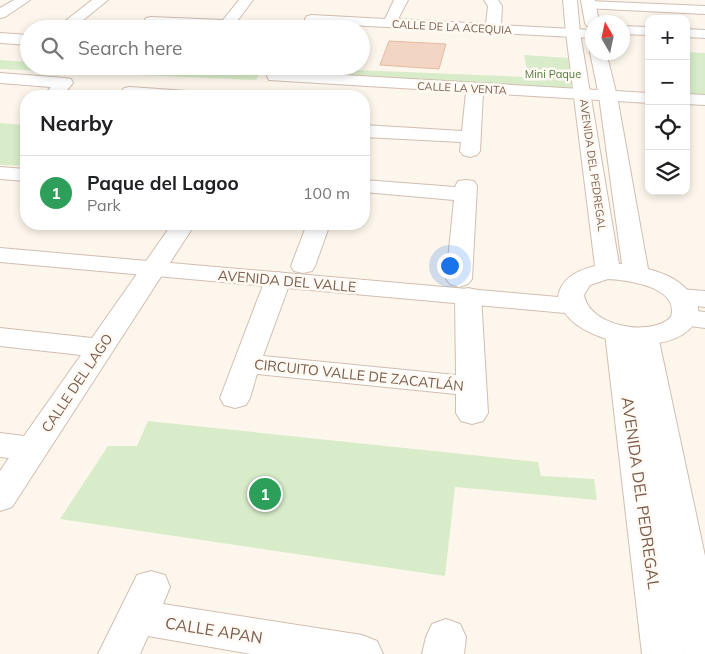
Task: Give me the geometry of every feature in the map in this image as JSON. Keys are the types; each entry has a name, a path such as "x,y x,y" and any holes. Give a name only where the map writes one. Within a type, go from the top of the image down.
{"street":[{"path":"1,13 24,0"},
{"path":"74,20 101,0"},
{"path":"230,20 246,0"},
{"path":"389,24 401,0"},
{"name":"AVENIDA DEL PEDREGAL","path":"570,0 573,33 608,271"},
{"path":"477,1 492,2 495,6 493,29"},
{"path":"588,3 705,10"},
{"path":"151,20 162,10"},
{"name":"CALLE DE LA ACEQUIA","path":"312,18 338,20"},
{"name":"CALLE DE LA ACEQUIA","path":"370,23 585,34"},
{"path":"630,30 645,31"},
{"path":"690,33 705,34"},
{"path":"0,38 20,39"},
{"name":"AVENIDA DEL PEDREGAL","path":"600,60 608,96 636,274"},
{"path":"0,78 65,83 58,90"},
{"name":"CALLE LA VENTA","path":"273,78 645,98"},
{"path":"368,90 371,83"},
{"path":"370,132 470,144 475,88"},
{"path":"0,173 20,175"},
{"name":"CIRCUITO VALLE DE ZACATLÁN","path":"278,280 246,364 471,400 463,287 466,190 370,186"},
{"path":"159,261 179,230"},
{"path":"304,266 316,230"},
{"name":"AVENIDA DEL VALLE","path":"0,239 278,280 463,287"},
{"name":"AVENIDA DEL VALLE","path":"0,255 304,266 463,287 572,297"},
{"name":"CALLE DEL LAGO","path":"0,498 159,261"},
{"path":"608,271 636,274 654,279 669,287 694,309 680,325 671,331 631,334 601,328 588,321 572,297 577,282 585,276 608,271"},
{"name":"AVENIDA DEL PEDREGAL","path":"631,334 705,654"},
{"name":"AVENIDA DEL PEDREGAL","path":"631,334 664,654"},
{"path":"0,337 101,348"},
{"path":"235,398 246,364"},
{"path":"0,445 32,448"},
{"name":"CALLE APAN","path":"119,654 144,602 362,654"}],"green space":[{"path":"690,52 705,53 705,95 690,95"},
{"name":"Mini Paque","path":"524,55 568,58 572,91 304,75 370,75 370,71 528,77"},
{"path":"0,60 20,61 20,70 0,69"},
{"path":"140,75 258,75 256,80"},
{"path":"0,123 20,125 20,166 0,165"},
{"path":"148,421 538,462 541,476 594,479 597,500 455,487 445,576 60,519 108,446 137,446"}],"building":[{"path":"389,41 446,44 439,69 380,65"}],"place":[{"name":"Paque del Lagoo","path":"265,494"}]}
